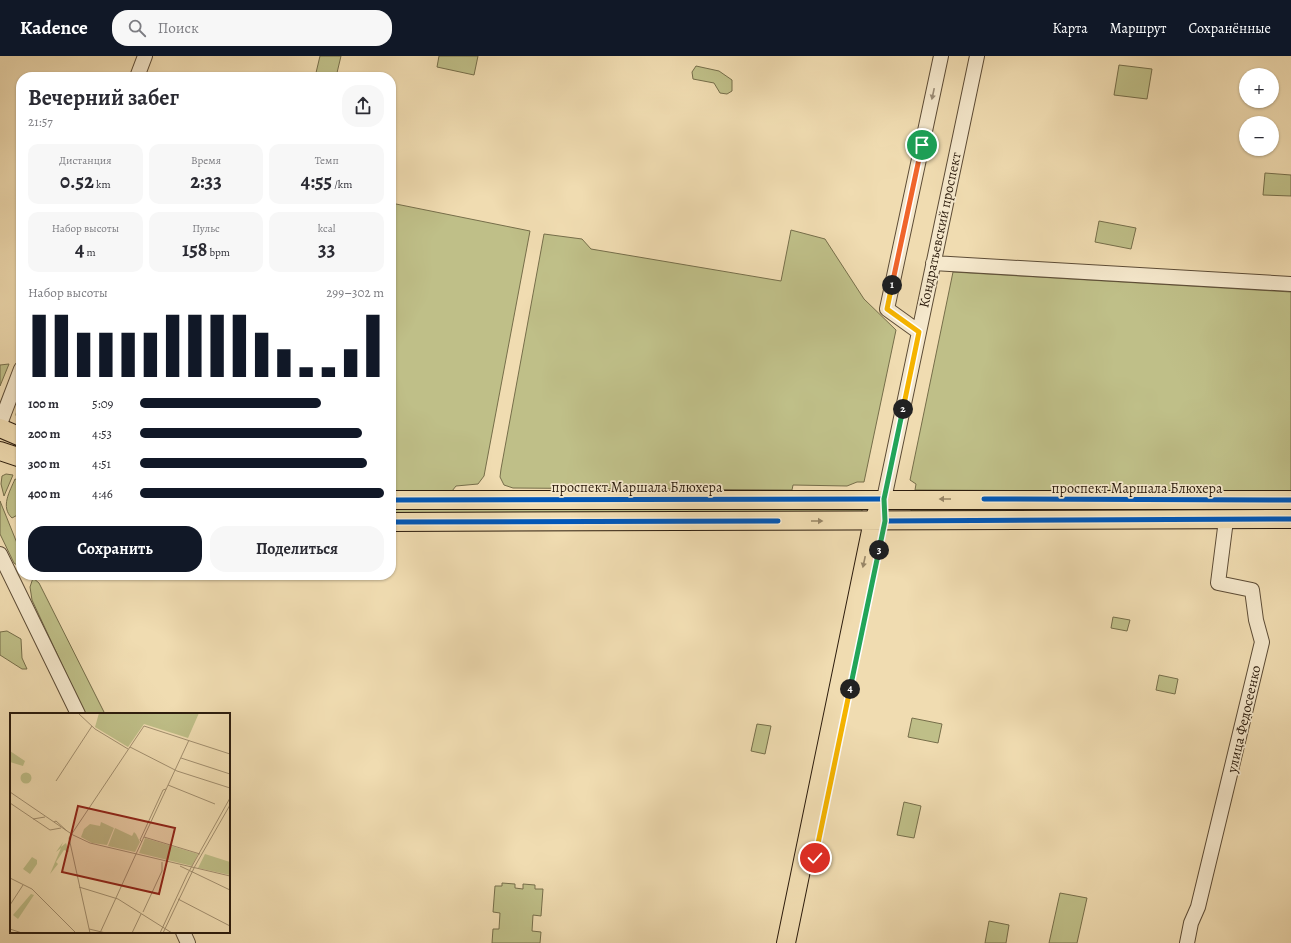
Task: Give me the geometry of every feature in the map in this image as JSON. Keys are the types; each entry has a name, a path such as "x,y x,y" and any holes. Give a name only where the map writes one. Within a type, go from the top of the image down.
{"main road":[{"path":"0,428 16,435"},
{"path":"0,451 16,456"},
{"name":"Кондратьевский проспект","path":"786,943 884,499"},
{"name":"проспект Маршала Блюхера","path":"396,500 1291,500"},
{"path":"396,522 1291,520"},
{"name":"Кондратьевский проспект","path":"798,943 879,521"}],"street":[{"path":"139,72 145,56"},
{"path":"919,332 887,309 941,56"},
{"name":"Кондратьевский проспект","path":"884,499 977,56"},
{"path":"933,263 1291,284"},
{"path":"0,424 16,382"},
{"name":"улица Федосеенко","path":"1187,943 1198,907 1262,642 1256,620 1252,590 1218,583 1226,520"},
{"path":"0,554 78,713"},
{"path":"183,933 188,943"}],"green space":[{"path":"320,56 341,56 337,72 316,72"},
{"path":"439,56 478,56 474,75 437,67"},
{"path":"1119,65 1152,69 1147,99 1114,95"},
{"path":"696,66 719,71 732,80 732,91 727,94 720,93 714,83 693,79 692,72"},
{"path":"1265,173 1291,175 1291,196 1263,195"},
{"path":"396,204 530,231 484,476 478,484 456,486 452,491 396,492"},
{"path":"1099,221 1136,228 1131,249 1095,242"},
{"path":"791,230 825,239 864,299 896,330 864,482 857,482 847,486 793,485 792,490 513,488 504,485 500,477 501,469 544,234 582,239 591,249 781,281"},
{"path":"953,272 1291,292 1291,492 915,490 916,484 910,480"},
{"path":"9,364 0,386 0,365"},
{"path":"6,474 13,475 4,496 1,484 2,476"},
{"path":"16,479 16,516 12,518 8,514 6,504"},
{"path":"0,501 16,541 16,564 14,563 0,534"},
{"path":"912,507 1291,508 1291,513 911,511"},
{"path":"396,508 862,509 862,513 396,514"},
{"path":"32,580 35,580 39,583 104,713 85,713 32,600 30,587"},
{"path":"1113,617 1130,620 1127,631 1111,628"},
{"path":"7,631 21,639 22,658 27,669 22,669 0,655 0,632"},
{"path":"1159,675 1178,679 1175,694 1156,690"},
{"path":"912,718 942,724 938,743 908,737"},
{"path":"757,724 771,726 765,754 751,751"},
{"path":"904,802 921,806 914,838 897,835"},
{"path":"502,883 515,884 515,888 523,889 523,884 535,885 535,889 543,889 541,916 533,915 532,931 541,932 540,943 492,943 493,929 499,929 500,913 493,912 495,886 502,886"},
{"path":"1060,893 1087,898 1077,943 1049,943"},
{"path":"989,921 1009,925 1006,943 985,943"}],"cycle path":[{"path":"396,500 884,499"},
{"path":"984,499 1291,500"},
{"path":"885,521 1291,519"},
{"path":"396,522 778,521"}],"route":[{"path":"815,858 885,521 884,499 919,332 901,321 887,309 922,145"}]}
